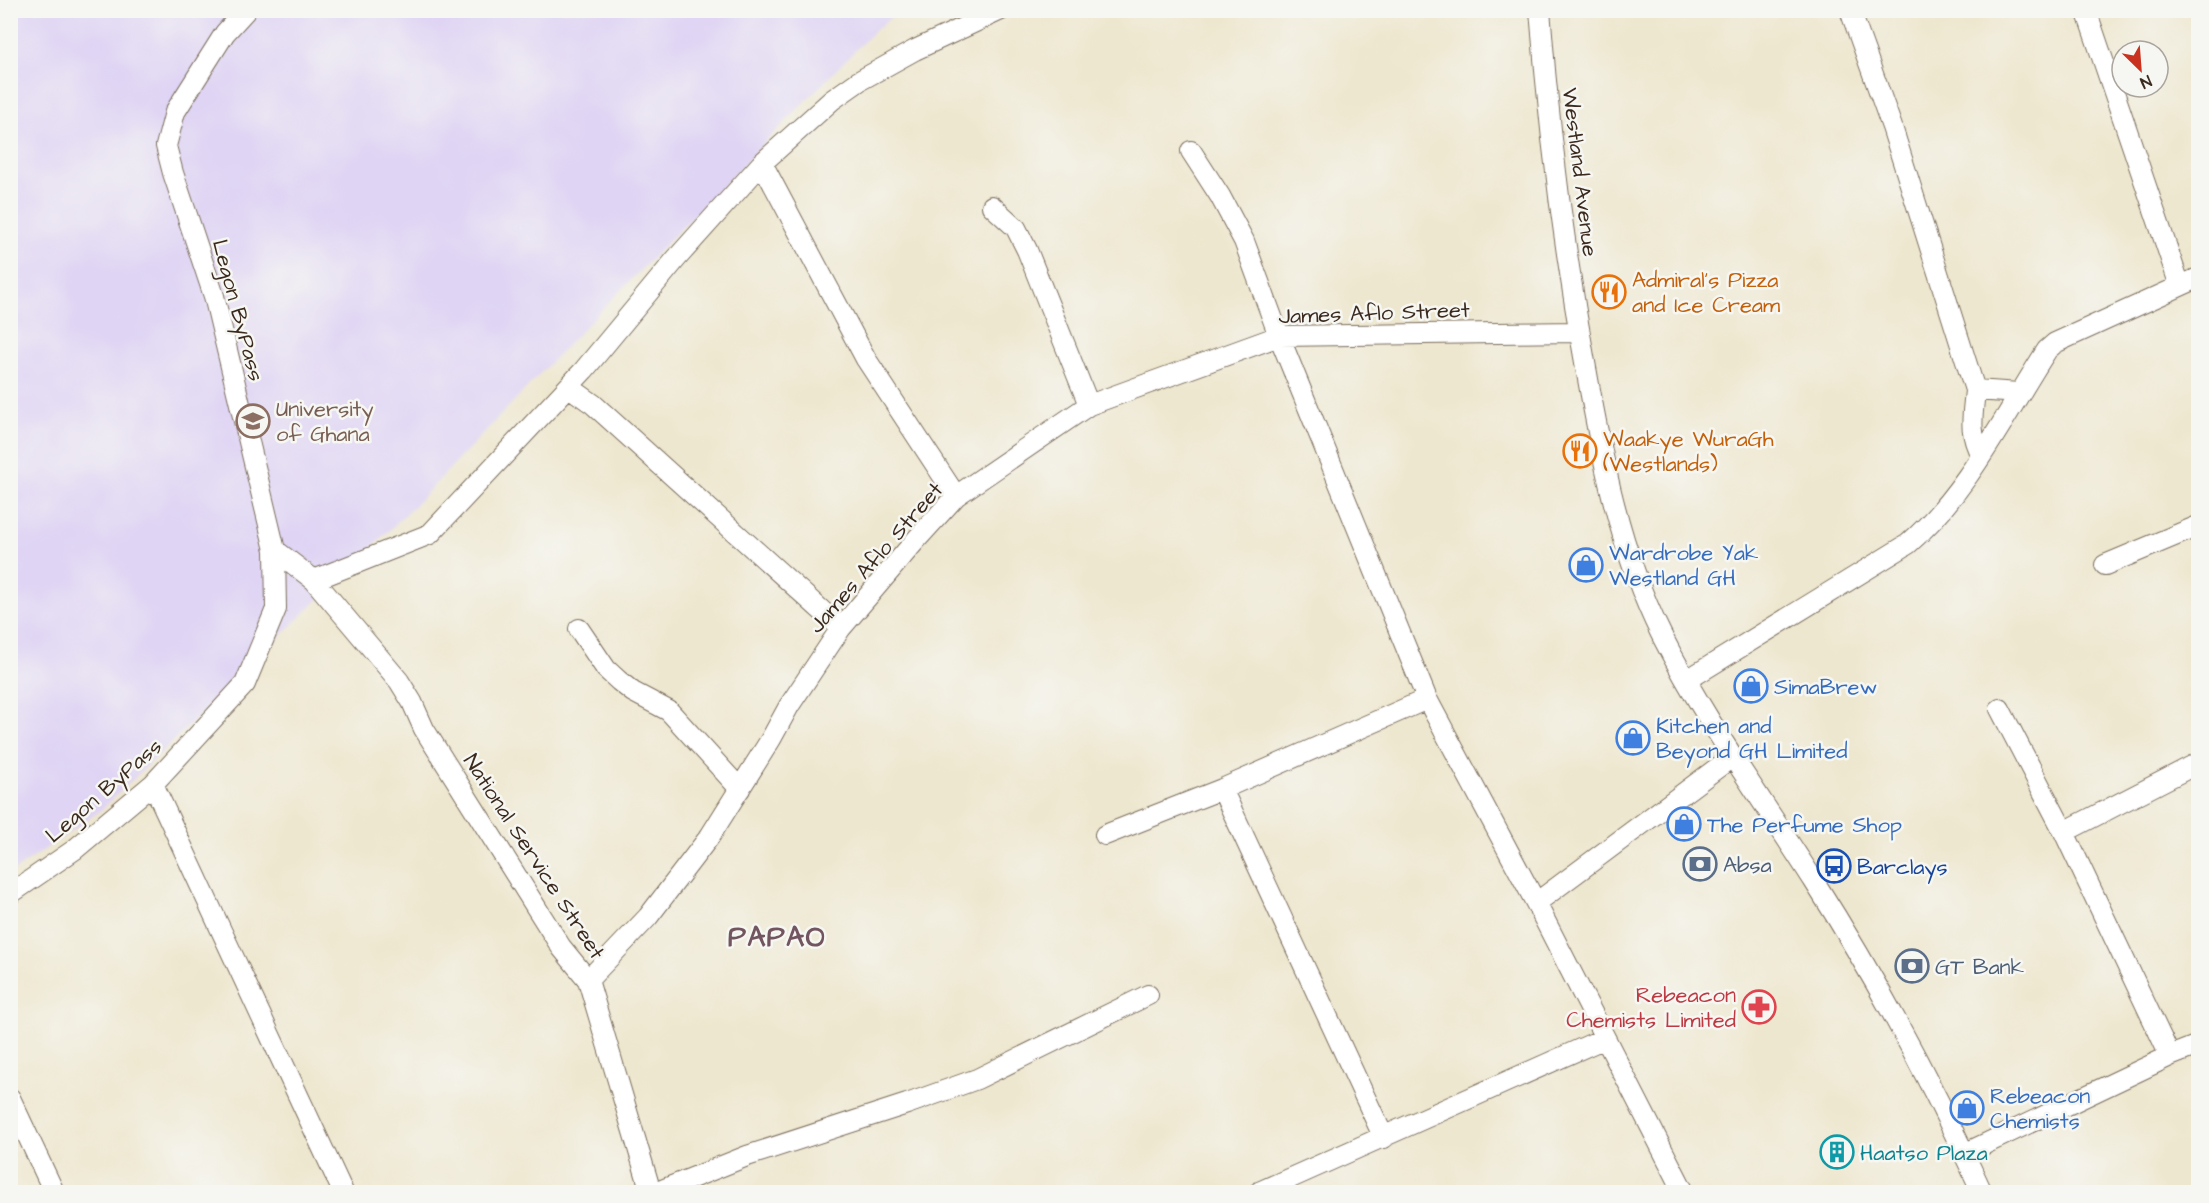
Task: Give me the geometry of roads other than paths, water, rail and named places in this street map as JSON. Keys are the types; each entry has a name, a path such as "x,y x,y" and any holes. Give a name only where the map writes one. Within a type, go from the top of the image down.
{"street":[{"name":"Legon ByPass","path":"10,894 74,850 153,784 245,684 276,609 275,549 214,296 172,173 166,146 175,112 225,33 246,10"},
{"path":"314,580 430,534 569,387 676,259 762,163 832,100 853,85 915,50 1001,10"},
{"name":"Westland Avenue","path":"1540,10 1554,167 1595,423 1627,547 1649,607 1687,680 1732,757 1813,879 1859,954 1920,1066 1982,1192"},
{"path":"1850,10 1892,127 1976,390 1972,432 1981,455"},
{"path":"2086,10 2180,286"},
{"path":"1191,151 1220,196 1244,241 1279,336 1427,699 1536,903 1684,1192"},
{"path":"762,163 866,359 956,496"},
{"path":"992,206 1016,228 1027,250 1089,405"},
{"path":"1687,680 1908,544 1927,528 1981,455 2047,350 2055,343 2199,278"},
{"name":"James Aflo Street","path":"588,980 648,917 710,836 789,706 841,628 916,540 956,496 1089,405 1279,336 1579,332"},
{"path":"569,387 593,404 841,628"},
{"path":"1976,390 2019,393"},
{"path":"2105,565 2199,526"},
{"name":"National Service Street","path":"275,549 314,580 399,681 424,729 561,947 588,980 651,1192"},
{"path":"579,629 613,675 633,692 669,711 740,789"},
{"path":"1105,835 1222,789 1427,699"},
{"path":"2000,709 2064,832 2170,1056"},
{"path":"1536,903 1732,757"},
{"path":"2064,832 2199,763"},
{"path":"153,784 344,1192"},
{"path":"1222,789 1384,1138"},
{"path":"657,1192 747,1155 907,1104 976,1079 1148,995"},
{"path":"1259,1192 1605,1038"},
{"path":"1964,1154 2170,1056 2199,1045"},
{"path":"10,1098 54,1192"}],"place":[{"name":"Admiral’s Pizza and Ice Cream","path":"1609,292"},
{"name":"University of Ghana","path":"253,421"},
{"name":"Waakye WuraGh (Westlands)","path":"1580,451"},
{"name":"Wardrobe Yak Westland GH","path":"1586,565"},
{"name":"SimaBrew","path":"1751,686"},
{"name":"Kitchen and Beyond GH Limited","path":"1633,738"},
{"name":"The Perfume Shop","path":"1684,824"},
{"name":"Absa","path":"1700,864"},
{"name":"Barclays","path":"1834,866"},
{"name":"GT Bank","path":"1912,966"},
{"name":"Rebeacon Chemists Limited","path":"1759,1007"},
{"name":"Rebeacon Chemists","path":"1967,1108"},
{"name":"Haatso Plaza","path":"1837,1152"}],"district":[{"name":"PAPAO","path":"777,936"}]}
